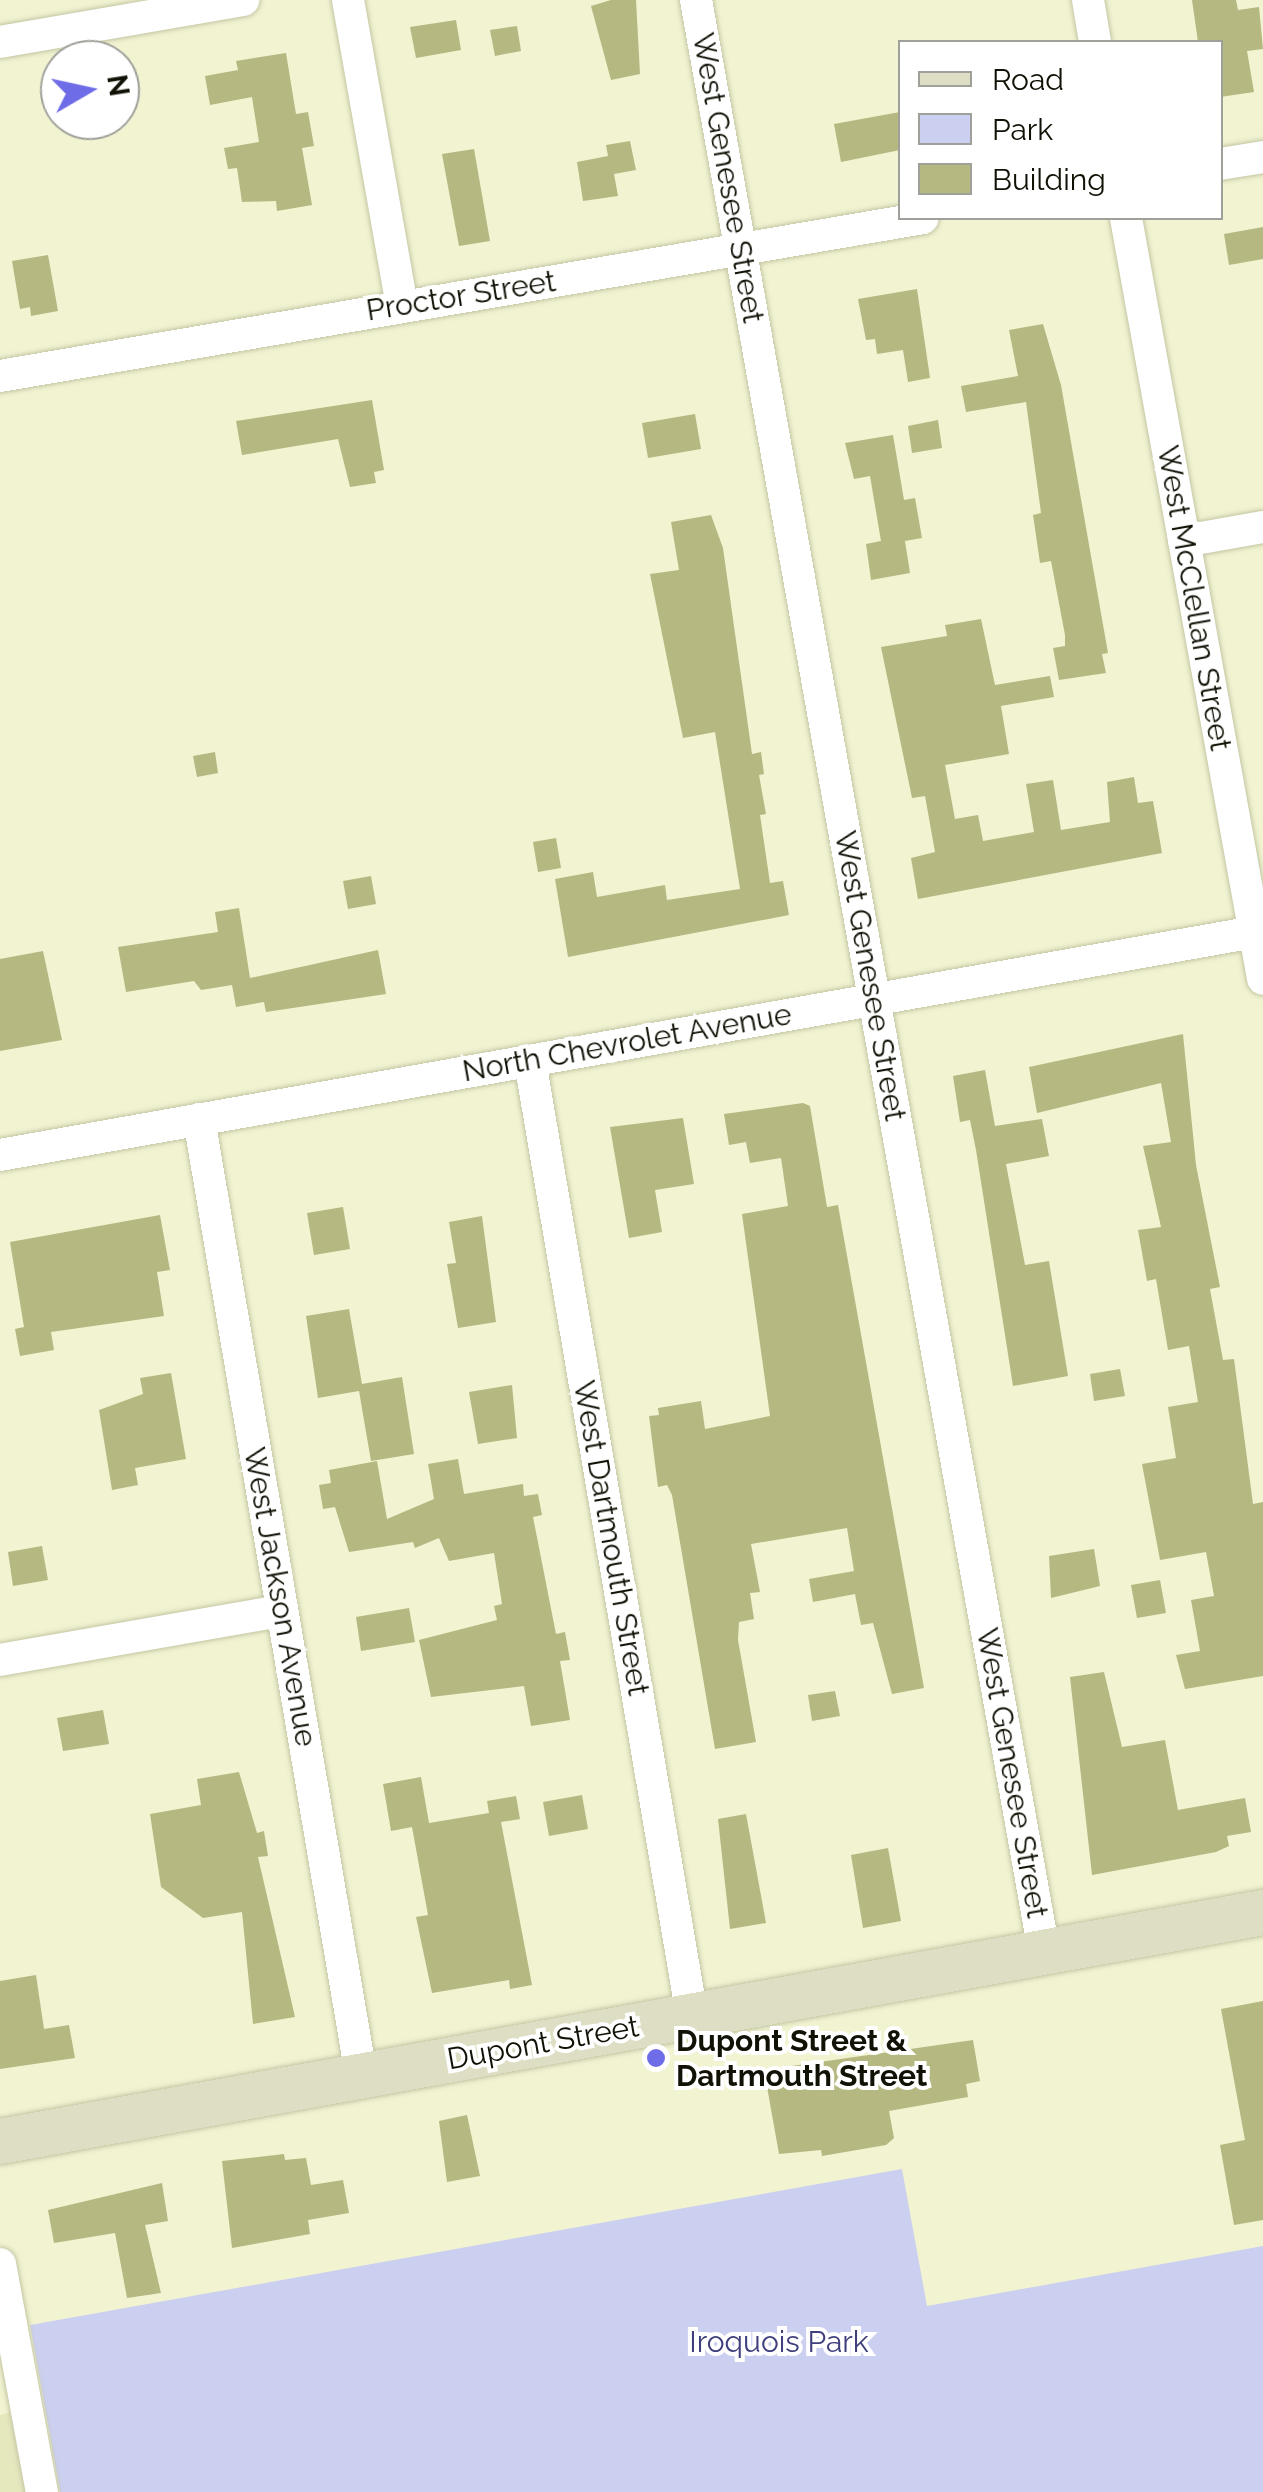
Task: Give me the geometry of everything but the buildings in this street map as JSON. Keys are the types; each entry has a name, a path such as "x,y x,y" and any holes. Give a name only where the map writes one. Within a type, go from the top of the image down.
{"street":[{"path":"0,42 244,0"},
{"path":"348,0 402,305"},
{"name":"West Genesee Street","path":"696,0 1044,1952"},
{"path":"1088,0 1096,40"},
{"path":"1223,164 1263,157"},
{"name":"Proctor Street","path":"0,376 912,220"},
{"name":"West McClellan Street","path":"1126,220 1263,979"},
{"path":"1184,542 1263,527"},
{"name":"North Chevrolet Avenue","path":"0,1154 1254,932"},
{"name":"West Dartmouth Street","path":"530,1060 692,2016"},
{"name":"West Jackson Avenue","path":"200,1119 361,2075"},
{"path":"0,1660 282,1611"},
{"name":"Dupont Street","path":"0,2141 1263,1912"},
{"path":"0,2264 42,2492"}],"shaded area":[{"path":"10,2413 25,2492 0,2492 0,2415"}],"green space":[{"name":"Iroquois Park","path":"902,2169 927,2306 1263,2246 1263,2492 60,2492 30,2325"}],"place":[{"name":"Dupont Street & Dartmouth Street","path":"656,2058"}]}
